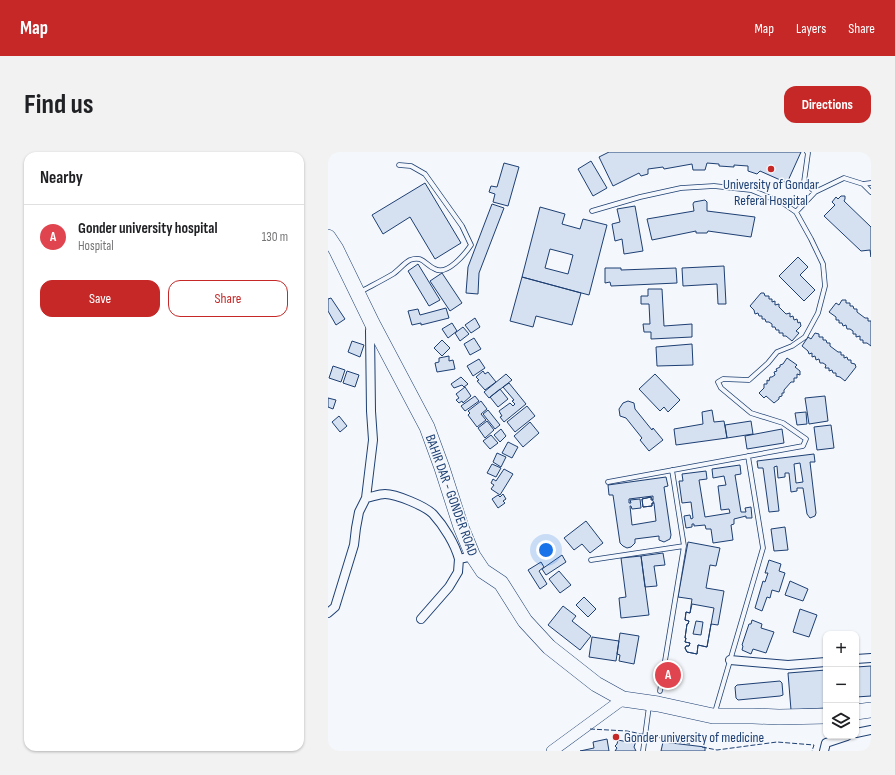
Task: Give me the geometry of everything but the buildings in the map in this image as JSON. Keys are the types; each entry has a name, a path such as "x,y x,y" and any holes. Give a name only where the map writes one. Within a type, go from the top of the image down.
{"highway":[{"name":"BAHIR DAR - GONDER ROAD","path":"328,237 336,249 372,323 427,427 461,527 466,558 501,583 525,621 549,647 596,684 623,699 713,716 753,716 779,718 823,716"},
{"path":"859,712 871,710"}],"street":[{"path":"328,613 335,607 354,545 359,512 366,498 373,440 370,362 370,331 372,323"},
{"path":"366,498 384,494 398,496 432,513 443,527 457,553 466,558 449,587 421,619"},
{"path":"859,659 871,658"},
{"path":"730,660 788,665 823,662"},
{"path":"552,751 623,699"},
{"path":"859,732 871,730"},
{"path":"824,751 826,743 838,739"}],"lane":[{"path":"807,152 804,182 815,192"},
{"path":"358,293 394,273 409,261 418,258 424,260 435,270 443,270 463,257 471,245 462,226 425,174 411,166 399,165"},
{"path":"796,212 815,192 844,178 864,184 871,183"},
{"path":"864,184 871,192"},
{"path":"592,210 681,188 714,186 751,190 783,203 796,212 823,264 825,286 818,313 805,337 792,346 777,352 768,363 748,380 723,379 718,382 721,388 751,413 783,423 806,439 803,446 608,482"},
{"path":"713,716 763,548 748,456"},
{"path":"660,691 684,546 672,470"},
{"path":"591,560 684,546"},
{"path":"643,751 649,703"}],"fence":[{"path":"590,729 627,731 690,744"},
{"path":"702,747 717,750 777,742 814,745 812,751"}],"place":[{"name":"University of Gondar Referal Hospital","path":"771,169"},
{"name":"Gonder university hospital","path":"668,675"},
{"name":"Gonder university of medicine","path":"616,737"}]}
